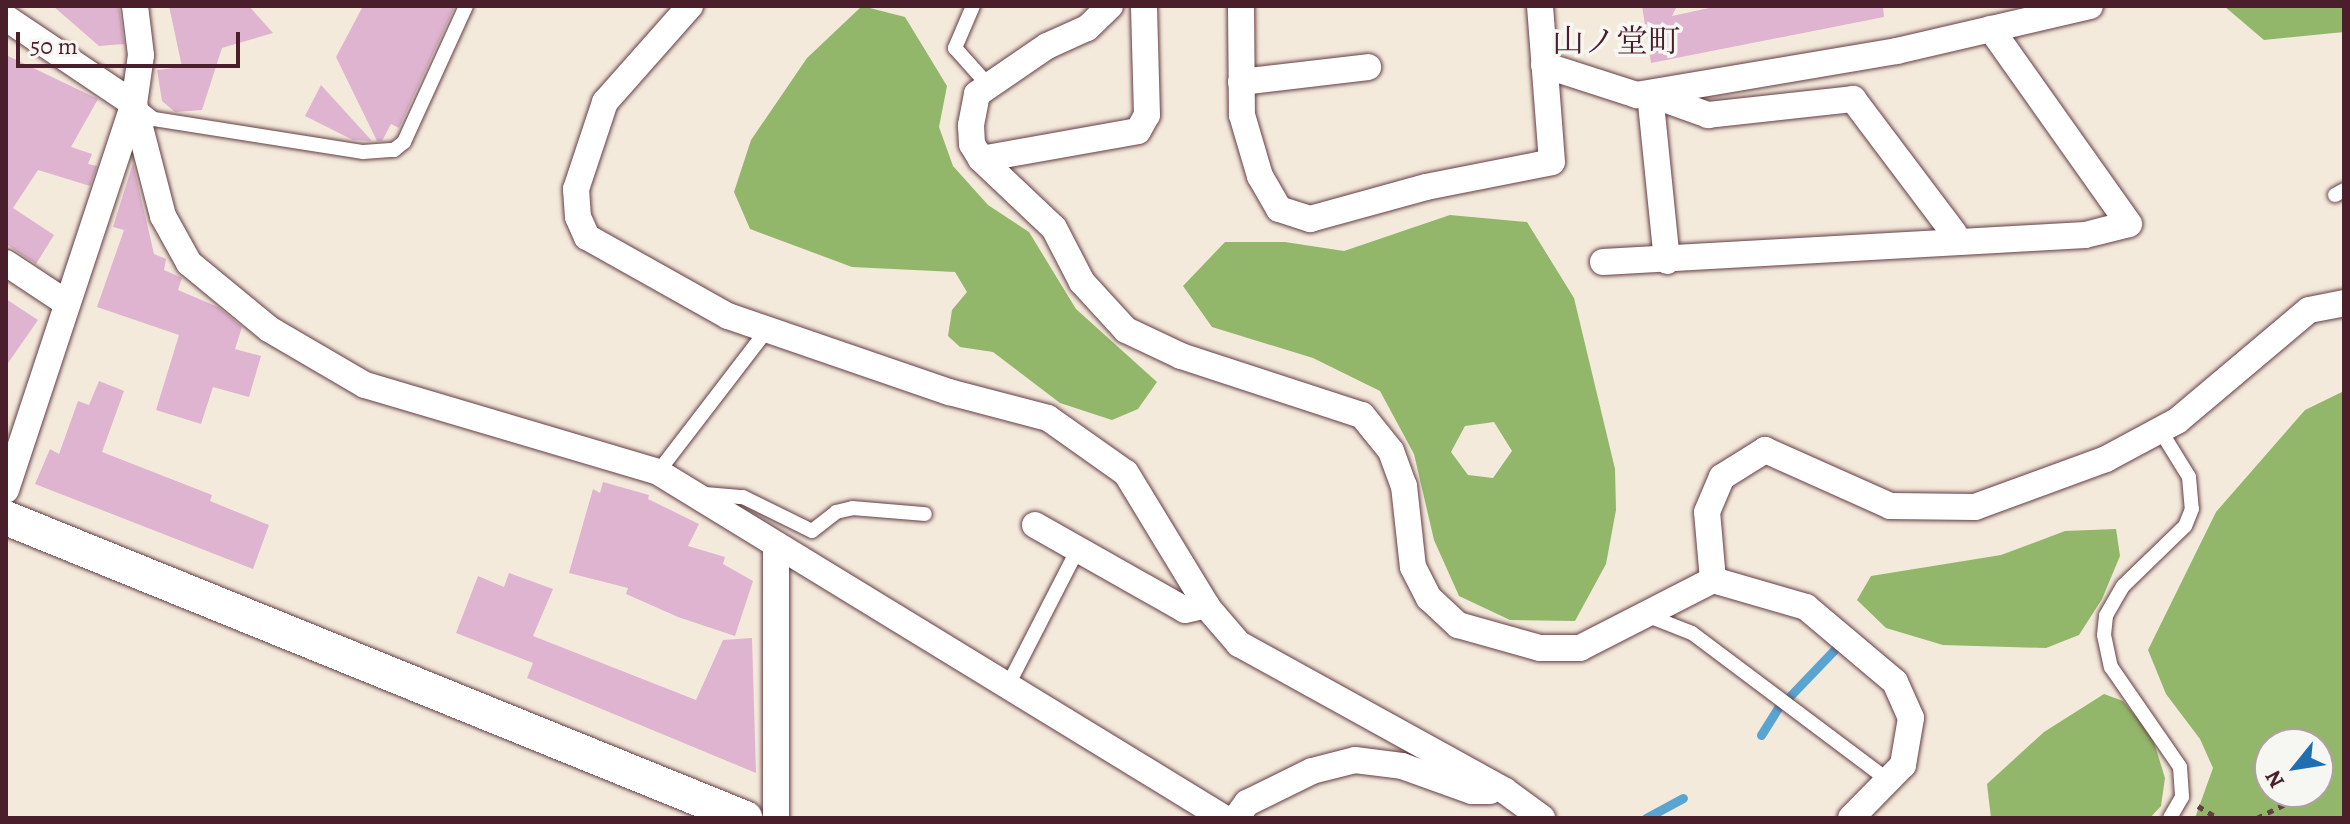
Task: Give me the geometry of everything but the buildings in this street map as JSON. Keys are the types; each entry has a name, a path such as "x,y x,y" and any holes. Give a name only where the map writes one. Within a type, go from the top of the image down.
{"street":[{"path":"6,490 65,302 134,104 141,55 135,6"},
{"path":"690,6 605,102 576,189 578,217 587,237 728,316 949,392 1048,418 1126,473 1206,605 1239,644 1505,791 1542,818"},
{"path":"1110,6 1087,28 1047,46 977,94 971,125 981,159 1054,228 1082,282 1126,330 1181,356 1362,415 1391,451 1404,486 1413,567 1429,598 1458,625 1540,648 1580,648 1713,580 1806,607 1895,682 1911,718 1903,765 1851,818"},
{"path":"981,159 1138,131 1147,115 1144,6"},
{"path":"1241,6 1242,115 1260,176 1279,209 1310,219 1426,187 1552,162 1540,6"},
{"path":"1544,65 1637,95 1650,94 1991,29 2090,6"},
{"path":"6,18 134,104 163,216 189,263 269,329 365,385 658,472 776,547 1224,818"},
{"path":"1603,262 1667,261 2085,235 2129,224 1991,29"},
{"path":"1241,82 1368,67"},
{"path":"1650,94 1708,115 1853,99 1954,233"},
{"path":"1650,94 1667,261"},
{"path":"6,263 65,302"},
{"path":"1713,580 1707,512 1722,477 1765,450 1890,506 1975,507 2106,459 2160,430 2309,310 2344,303"},
{"path":"6,518 745,818"},
{"path":"1035,525 1185,610 1206,605"},
{"path":"776,547 776,818"},
{"path":"1236,818 1247,803 1312,771 1355,760 1402,766 1472,791 1505,791"}],"lane":[{"path":"134,104 154,119 363,152 394,150 404,142 466,6"},
{"path":"973,6 955,48 989,86"},
{"path":"658,472 767,330"},
{"path":"2160,430 2189,477 2192,509 2185,526 2123,586 2106,616 2104,635 2111,667 2180,767 2182,797 2170,818"},
{"path":"692,494 743,497 812,531 836,512 853,508 925,514"},
{"path":"1007,687 1078,549"},
{"path":"1643,614 1692,633 1889,781"}],"path":[{"path":"2257,818 2277,808"}],"green space":[{"path":"862,6 905,17 947,86 939,127 953,166 988,205 1029,232 1076,309 1157,382 1138,409 1112,420 1060,403 993,352 960,347 948,336 952,310 967,292 955,272 852,267 750,229 734,192 751,140 807,58"},
{"path":"2224,6 2344,6 2344,32 2264,40"},
{"path":"1450,215 1527,222 1574,298 1615,469 1616,510 1606,564 1575,621 1510,620 1459,596 1434,540 1414,454 1380,391 1313,358 1212,327 1183,286 1225,242 1285,242 1344,251","holes":["1494,422 1512,451 1493,478 1468,475 1451,452 1465,426"]},
{"path":"2344,391 2344,818 2195,818 2213,768 2200,739 2166,694 2148,650 2216,512 2305,410"},
{"path":"2116,529 2120,556 2102,599 2079,635 2046,648 1943,645 1886,628 1857,600 1871,576 2001,555 2065,531"},
{"path":"2104,694 2123,701 2152,736 2165,778 2161,806 2150,818 1991,818 1987,784 2044,732"}],"waterway":[{"path":"1789,697 1835,649"},
{"path":"1761,735 1778,708"},
{"path":"1646,818 1683,798"}],"district":[{"name":"山ノ堂町","path":"1616,41"}]}
